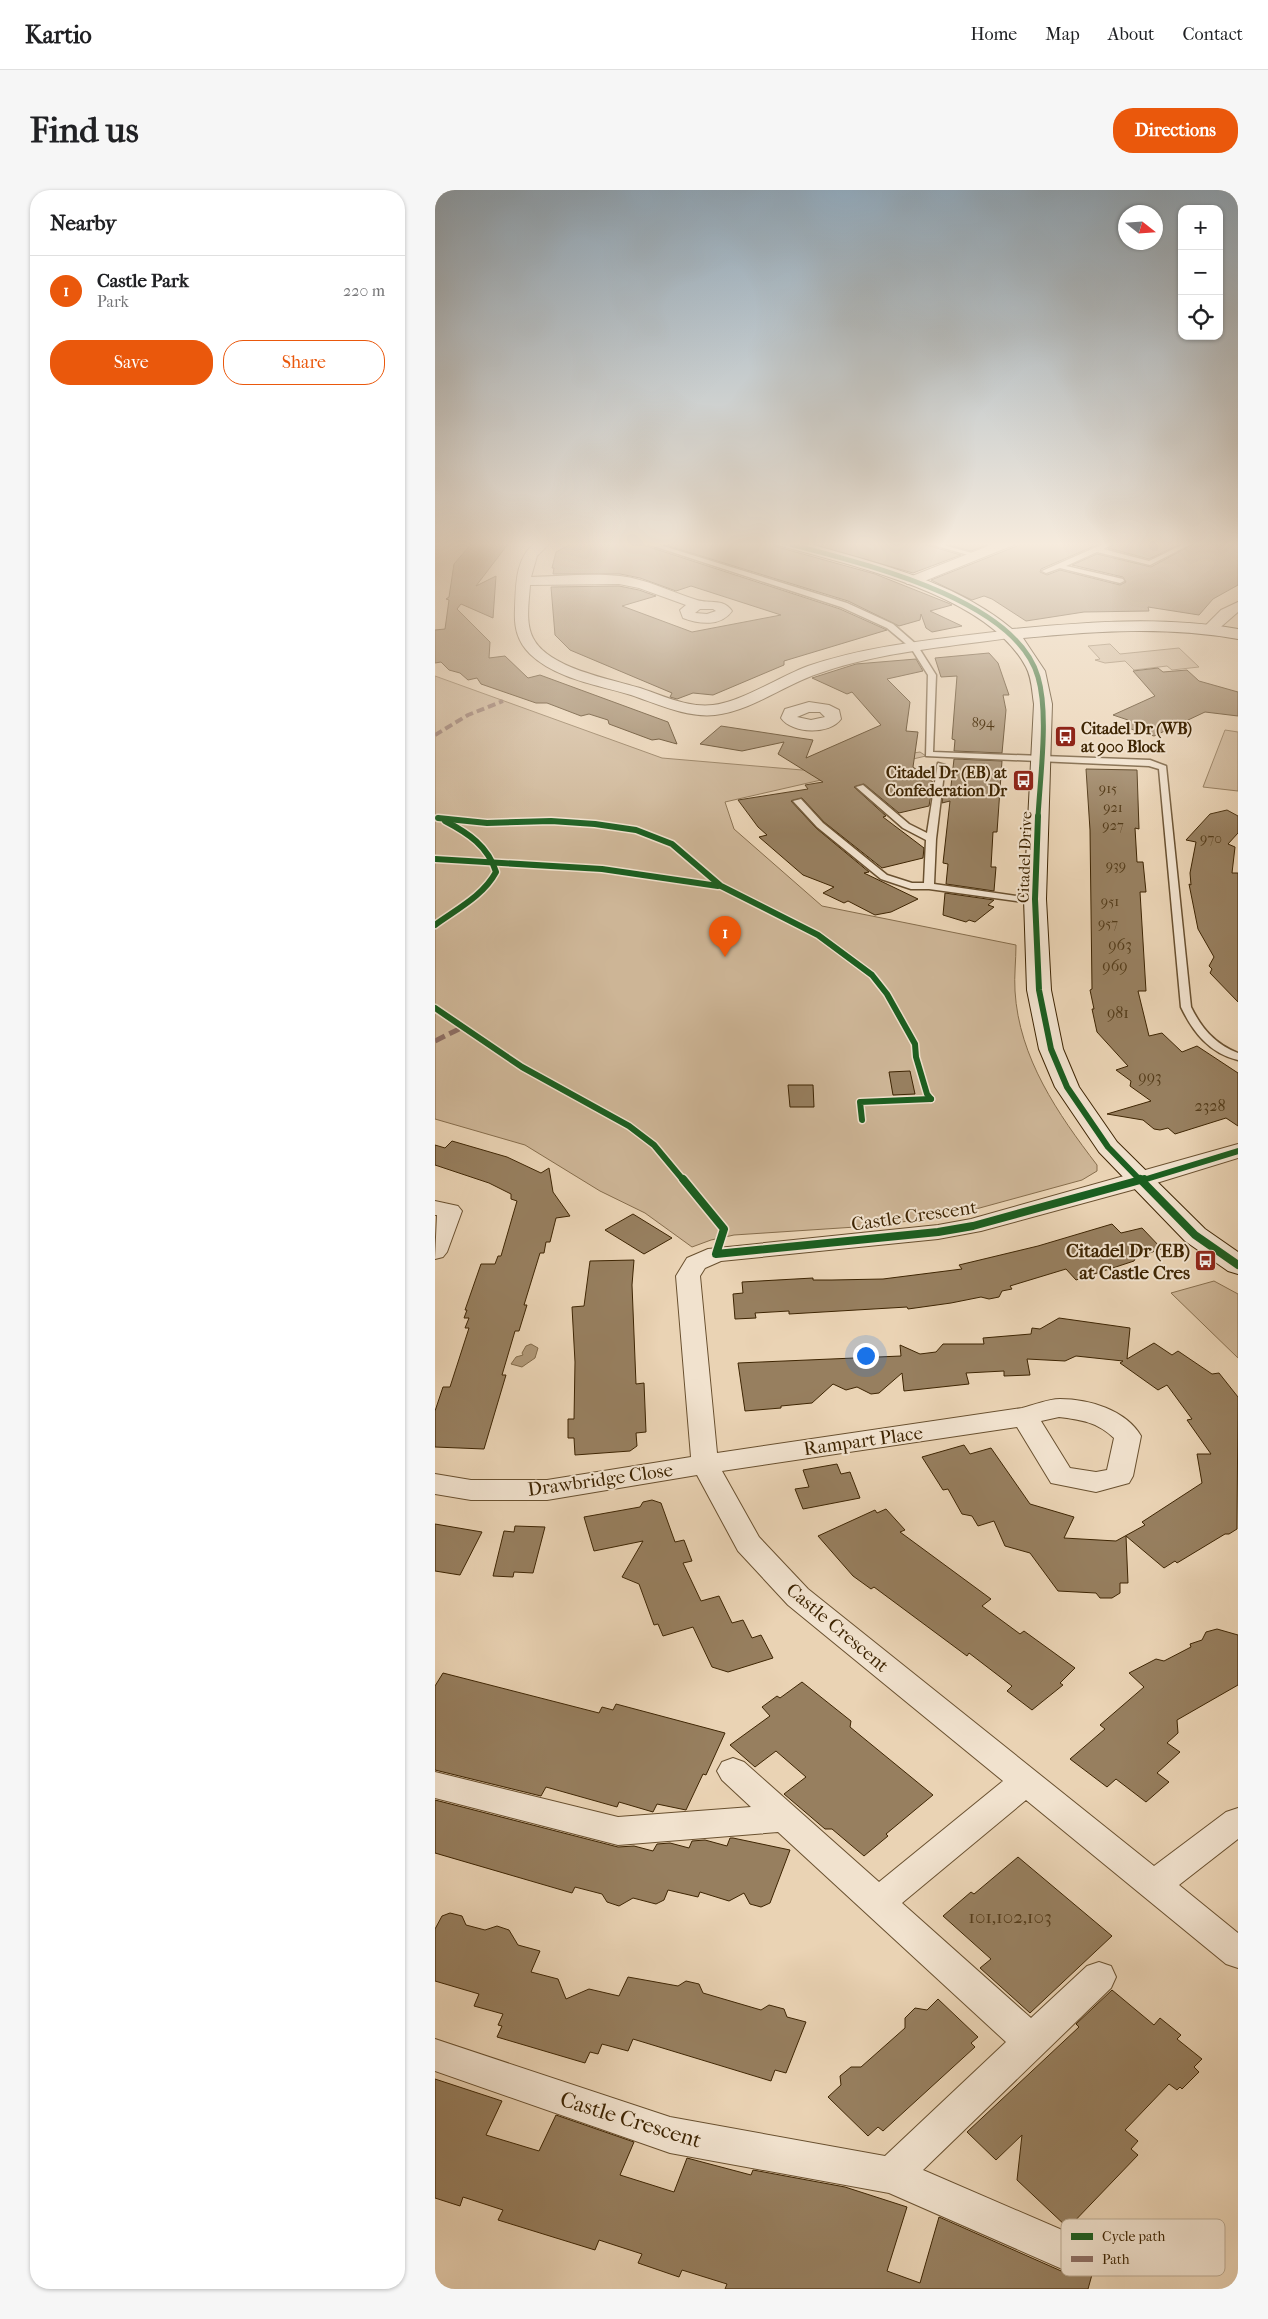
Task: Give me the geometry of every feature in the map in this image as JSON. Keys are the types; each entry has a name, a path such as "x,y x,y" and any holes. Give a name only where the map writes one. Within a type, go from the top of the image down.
{"street":[{"path":"526,639 544,657 561,666 691,709 721,709 831,664 866,655 973,639"},
{"name":"Citadel Drive","path":"1014,639 1033,665 1039,680 1043,704 1036,902 1039,990 1051,1049 1067,1086 1108,1147 1195,1235 1238,1265"},
{"path":"756,695 795,710"},
{"name":"Castle Crescent","path":"1238,1151 1142,1180 973,1226 938,1232 716,1254 696,1263 688,1276 705,1464 748,1544 798,1597 1238,1953"},
{"path":"435,1208 450,1211 435,1252"},
{"name":"Rampart Place","path":"705,1464 1022,1417"},
{"name":"Drawbridge Close","path":"435,1484 471,1490 547,1490 705,1464"},
{"path":"733,1771 1032,2042"},
{"path":"878,1903 1026,1781"},
{"path":"435,1785 617,1831 786,1818"},
{"path":"1154,1886 1238,1821"},
{"path":"891,2175 1099,1977"},
{"name":"Castle Crescent","path":"435,2055 670,2135 891,2175 1061,2249"}],"lane":[{"path":"905,639 914,647 932,675 929,754 1150,763 1163,768 1187,1007 1195,1027 1212,1044 1238,1057"},
{"path":"929,886 931,839 941,764"},
{"path":"860,787 906,826 931,839"},
{"path":"798,801 821,825 884,877 911,886 929,886 1036,902"}],"shaded area":[{"path":"1110,644 1120,654 1179,648 1199,667 1172,670 1167,666 1134,670 1125,661 1105,663 1095,660 1100,659 1088,646"},
{"path":"435,676 662,758 802,770 920,752 926,756 725,802 734,829 822,906 1016,945 1015,991 1018,1016 1032,1062 1068,1126 1097,1165 1097,1171 1082,1180 954,1215 871,1226 734,1235 711,1240 692,1247 645,1213 600,1191 525,1145 435,1119"},
{"path":"1225,730 1238,732 1238,791 1203,787"},
{"path":"1214,1281 1238,1294 1238,1358 1171,1293"},
{"path":"531,1344 538,1348 535,1358 522,1367 511,1364 516,1357 523,1355 522,1353 526,1346"}],"building":[{"path":"435,639 487,639 490,642 489,658 505,656 528,678 540,675 668,722 677,744 659,739 652,740 609,724 608,720 589,714 581,716 547,703 536,703 481,684 477,678 468,680 460,673 449,670 441,662 435,663"},
{"path":"559,639 857,639 784,661 784,665 713,695 693,693 677,699 670,697 672,693 570,650"},
{"path":"989,653 998,663 1009,695 1003,695 1006,710 1002,753 954,751 955,740 952,739 957,676 941,677 935,658"},
{"path":"916,659 923,671 887,679 910,702 906,731 918,732 913,767 933,782 929,806 899,813 864,784 854,787 886,816 883,817 924,848 923,858 882,868 824,822 802,798 791,801 816,828 869,872 864,873 918,899 891,912 875,915 848,901 844,903 823,893 834,887 803,875 759,837 767,835 758,827 738,800 808,789 805,785 823,782 778,754 784,742 742,751 700,744 721,726 813,740 806,758 881,725 852,692 847,694 812,678 856,664"},
{"path":"1158,668 1163,672 1187,670 1199,681 1238,692 1238,716 1205,712 1154,736 1121,726 1131,721 1113,715 1155,696 1133,671"},
{"path":"954,759 1002,761 997,832 993,832 991,867 996,867 994,891 946,884 948,864 943,863 950,801 942,803 944,791 950,795"},
{"path":"1086,769 1137,770 1139,829 1135,828 1137,862 1143,862 1146,892 1140,892 1146,991 1138,991 1149,1036 1162,1033 1182,1052 1197,1046 1238,1073 1238,1126 1226,1118 1175,1134 1168,1128 1154,1129 1143,1120 1107,1114 1151,1101 1130,1086 1131,1081 1116,1070 1128,1066 1097,1032 1092,1009 1094,1009 1090,990 1092,989 1090,830"},
{"path":"1227,810 1238,816 1238,833 1228,844 1235,847 1232,873 1238,873 1238,1002 1210,973 1212,969 1209,966 1214,957 1198,929 1189,884 1191,885 1190,873 1196,842 1186,840 1210,814"},
{"path":"945,893 994,900 988,905 994,907 975,922 969,920 966,922 943,915"},
{"path":"910,1071 915,1094 893,1095 889,1072"},
{"path":"788,1085 813,1085 814,1107 790,1107"},
{"path":"452,1141 507,1157 541,1173 549,1168 553,1192 570,1216 556,1218 550,1242 546,1242 544,1253 540,1253 524,1305 527,1305 519,1331 515,1331 502,1375 506,1375 484,1449 435,1447 435,1411 443,1387 450,1387 469,1328 465,1328 469,1318 464,1318 467,1310 465,1310 481,1264 495,1264 498,1256 501,1256 517,1201 511,1199 511,1194 489,1183 435,1165 435,1145 445,1148"},
{"path":"633,1214 672,1238 644,1254 605,1230"},
{"path":"1112,1224 1121,1233 1142,1228 1162,1249 1136,1257 1134,1261 1076,1280 1066,1269 1010,1286 1012,1289 1002,1291 999,1297 989,1299 981,1297 908,1309 907,1307 789,1314 789,1311 755,1313 756,1318 735,1319 733,1294 743,1293 742,1282 813,1278 813,1280 883,1279 962,1269 959,1265 1038,1246"},
{"path":"634,1260 632,1285 636,1384 644,1383 646,1432 636,1433 637,1446 630,1451 575,1455 574,1438 568,1438 568,1419 574,1419 575,1362 572,1307 584,1306 590,1261"},
{"path":"1059,1318 1130,1328 1127,1359 1154,1343 1172,1355 1178,1351 1212,1374 1219,1373 1238,1397 1237,1529 1229,1534 1225,1534 1177,1563 1175,1561 1164,1568 1126,1536 1128,1583 1120,1583 1120,1593 1112,1598 1100,1598 1096,1593 1058,1591 1030,1553 1005,1546 994,1521 978,1526 972,1516 962,1514 948,1489 943,1490 922,1457 964,1445 970,1454 991,1448 1030,1504 1074,1517 1064,1538 1116,1541 1145,1525 1142,1522 1202,1483 1197,1454 1211,1454 1187,1420 1192,1419 1167,1385 1158,1390 1120,1363 1123,1361 1076,1356 1065,1361 1027,1359 1030,1375 1004,1376 1004,1371 966,1373 969,1384 904,1391 902,1373 879,1393 871,1394 857,1387 846,1390 833,1384 812,1403 745,1411 738,1363 901,1356 900,1345 920,1354 936,1352 943,1344 984,1344 983,1338 1031,1334 1032,1328 1040,1329"},
{"path":"837,1464 841,1474 850,1472 860,1498 803,1509 795,1489 809,1487 803,1470"},
{"path":"652,1500 661,1503 675,1542 684,1540 692,1561 683,1563 701,1601 719,1596 732,1623 743,1620 752,1638 761,1635 773,1658 728,1672 712,1667 693,1627 663,1636 658,1624 654,1625 639,1584 622,1577 643,1541 594,1551 584,1517 640,1507 643,1502"},
{"path":"886,1509 905,1530 900,1532 991,1599 982,1606 1020,1634 1024,1631 1075,1668 1060,1683 1063,1685 1032,1710 1007,1691 1012,1686 969,1653 967,1656 874,1587 871,1589 853,1576 818,1536 875,1510 877,1513"},
{"path":"435,1524 482,1532 460,1575 435,1571"},
{"path":"515,1526 545,1527 533,1573 514,1572 513,1577 493,1576 504,1531 514,1532"},
{"path":"1217,1629 1238,1635 1238,1685 1177,1720 1178,1733 1167,1743 1180,1752 1157,1773 1169,1782 1146,1802 1116,1779 1107,1787 1070,1759 1105,1729 1100,1725 1144,1687 1129,1673 1156,1659 1164,1661 1191,1647 1190,1644 1202,1640 1206,1632"},
{"path":"443,1673 599,1713 602,1707 613,1710 616,1704 725,1733 706,1775 703,1774 686,1810 657,1804 653,1812 619,1802 617,1807 546,1787 541,1796 435,1770 435,1686"},
{"path":"802,1682 851,1721 850,1727 933,1795 886,1834 888,1836 864,1856 832,1829 825,1829 784,1794 806,1777 776,1751 755,1767 730,1745 770,1716 762,1707 777,1696 780,1698"},
{"path":"435,1800 618,1847 634,1846 653,1851 657,1844 670,1843 689,1848 692,1841 705,1840 727,1846 730,1838 733,1838 790,1850 770,1903 761,1907 750,1904 744,1893 729,1901 700,1892 698,1897 668,1890 664,1900 656,1904 633,1898 619,1906 607,1902 602,1894 575,1887 572,1893 435,1853"},
{"path":"1018,1857 1112,1936 1030,2013 980,1968 991,1959 943,1916 971,1892 974,1894"},
{"path":"450,1913 462,1916 466,1925 485,1930 497,1926 509,1930 518,1945 540,1951 531,1972 558,1979 566,1999 589,1989 619,1996 628,1977 678,1986 686,1981 699,1984 703,1993 761,2010 769,2005 784,2009 787,2017 806,2022 786,2073 775,2070 771,2081 633,2039 628,2051 602,2044 598,2054 590,2052 585,2063 497,2037 502,2026 498,2025 503,2014 474,2006 479,1994 435,1981 435,1929 442,1916"},
{"path":"1112,1990 1154,2025 1160,2018 1181,2035 1177,2039 1202,2059 1194,2067 1199,2072 1182,2089 1180,2087 1177,2090 1169,2084 1125,2130 1138,2141 1131,2149 1138,2155 1077,2219 1061,2219 1061,2221 1017,2180 1022,2135 996,2160 967,2132 1079,2027 1076,2024"},
{"path":"938,1999 978,2037 971,2043 975,2047 883,2131 878,2127 868,2136 828,2097 841,2085 840,2076 851,2067 861,2067 905,2028 905,2018 915,2008 927,2010"},
{"path":"435,2079 502,2101 486,2135 539,2151 556,2115 634,2142 620,2175 674,2192 687,2158 751,2175 753,2170 845,2187 907,2207 887,2271 920,2283 939,2217 1061,2271 1061,2276 1092,2276 1088,2289 725,2289 727,2284 682,2270 679,2277 638,2263 642,2254 599,2240 595,2250 498,2220 503,2210 463,2197 460,2206 435,2198"}],"marked path":[{"path":"435,735 468,715 503,701"},
{"path":"435,1041 463,1027"}],"cycle path":[{"path":"1015,639 1034,666 1039,680 1043,704 1035,899 1039,990 1051,1049 1067,1087 1108,1147 1195,1235 1238,1265"},
{"path":"438,818 487,823 551,821 595,824 636,830 672,844 721,886 818,935 872,975 887,994 915,1044 916,1057 927,1094 931,1099"},
{"path":"435,925 478,894 486,887 496,872 489,855 483,847 462,830 445,821"},
{"path":"435,859 602,869 718,886"},
{"path":"435,1008 522,1067 629,1126 654,1145 724,1229 716,1254 938,1232 973,1226 1142,1180 1238,1151"},
{"path":"862,1120 860,1102 931,1099"}],"place":[{"name":"Citadel Dr (WB) at 900 Block","path":"1065,737"},
{"name":"Citadel Dr (EB) at Confederation Dr","path":"1023,781"},
{"name":"Castle Park","path":"725,957"},
{"name":"Citadel Dr (EB) at Castle Cres","path":"1206,1261"}]}
